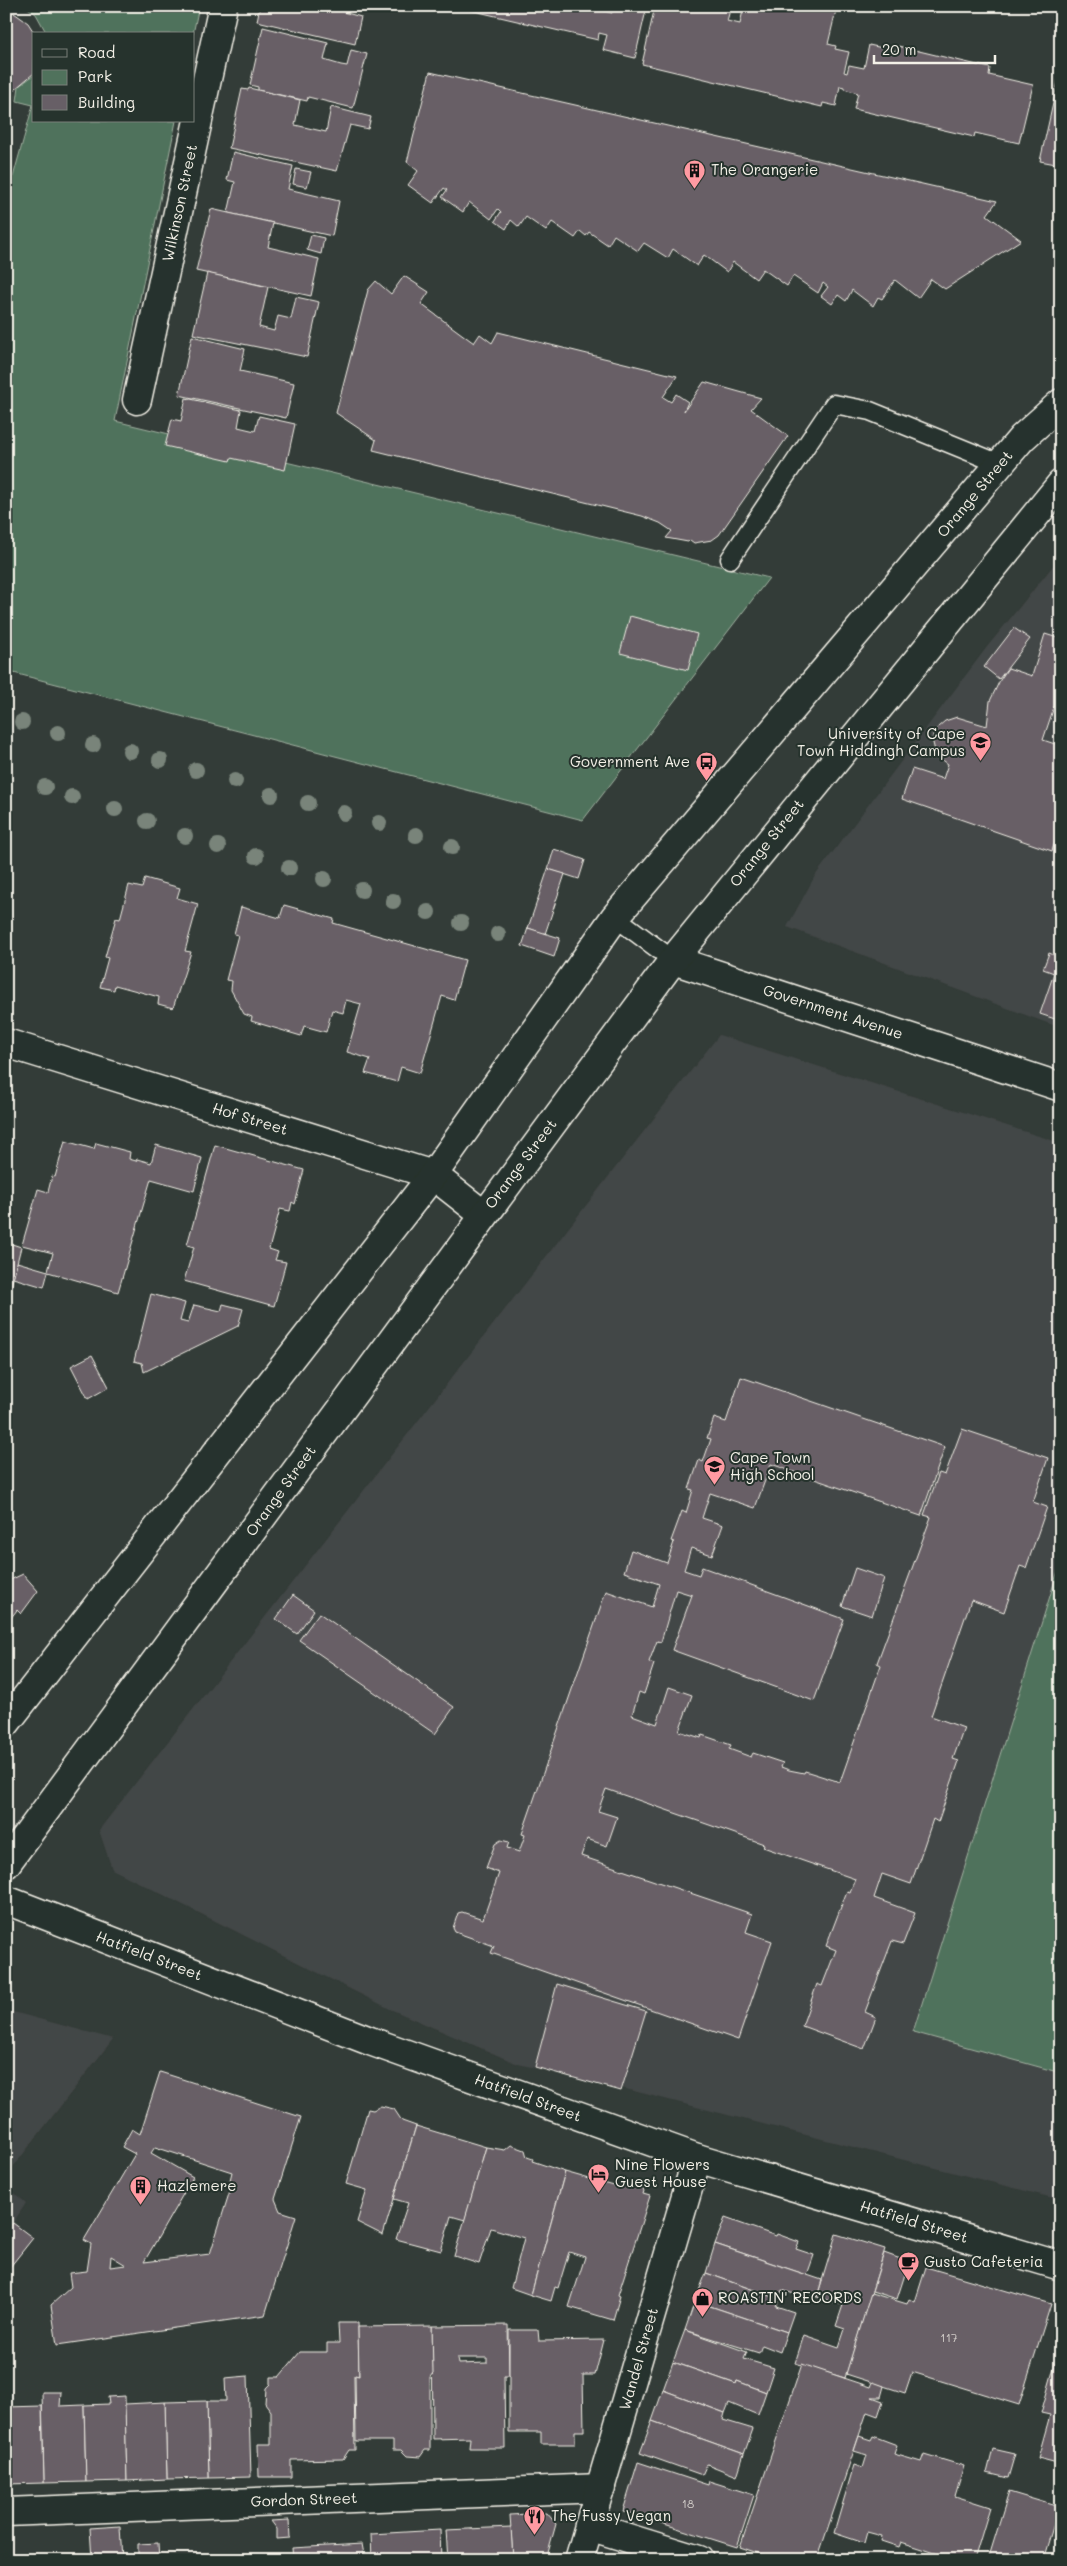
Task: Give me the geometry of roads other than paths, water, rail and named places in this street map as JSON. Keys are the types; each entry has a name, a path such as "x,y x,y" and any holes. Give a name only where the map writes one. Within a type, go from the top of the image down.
{"street":[{"name":"Wilkinson Street","path":"137,400 224,6"},
{"name":"Orange Street","path":"6,1723 433,1176 615,917 1022,438 1061,402"},
{"name":"Orange Street","path":"6,1864 673,960 1061,484"},
{"name":"Government Avenue","path":"673,960 1061,1087"},
{"name":"Hof Street","path":"6,1043 433,1176 484,1215"},
{"name":"Hatfield Street","path":"6,1900 370,2041 698,2158 1061,2266"},
{"name":"Wandel Street","path":"579,2560 698,2158"},
{"name":"Gordon Street","path":"6,2512 601,2488"},
{"path":"589,2526 699,2560"}],"lane":[{"path":"730,558 834,404 870,411 1000,464"},
{"name":"Government Avenue","path":"615,917 673,960"}],"place":[{"name":"The Orangerie","path":"695,189"},
{"name":"University of Cape Town Hiddingh Campus","path":"981,762"},
{"name":"Government Ave","path":"706,781"},
{"name":"Cape Town High School","path":"714,1486"},
{"name":"Nine Flowers Guest House","path":"599,2193"},
{"name":"Hazlemere","path":"141,2205"},
{"name":"Gusto Cafeteria","path":"908,2281"},
{"name":"ROASTIN' RECORDS","path":"702,2317"},
{"name":"The Fussy Vegan","path":"535,2535"}]}
